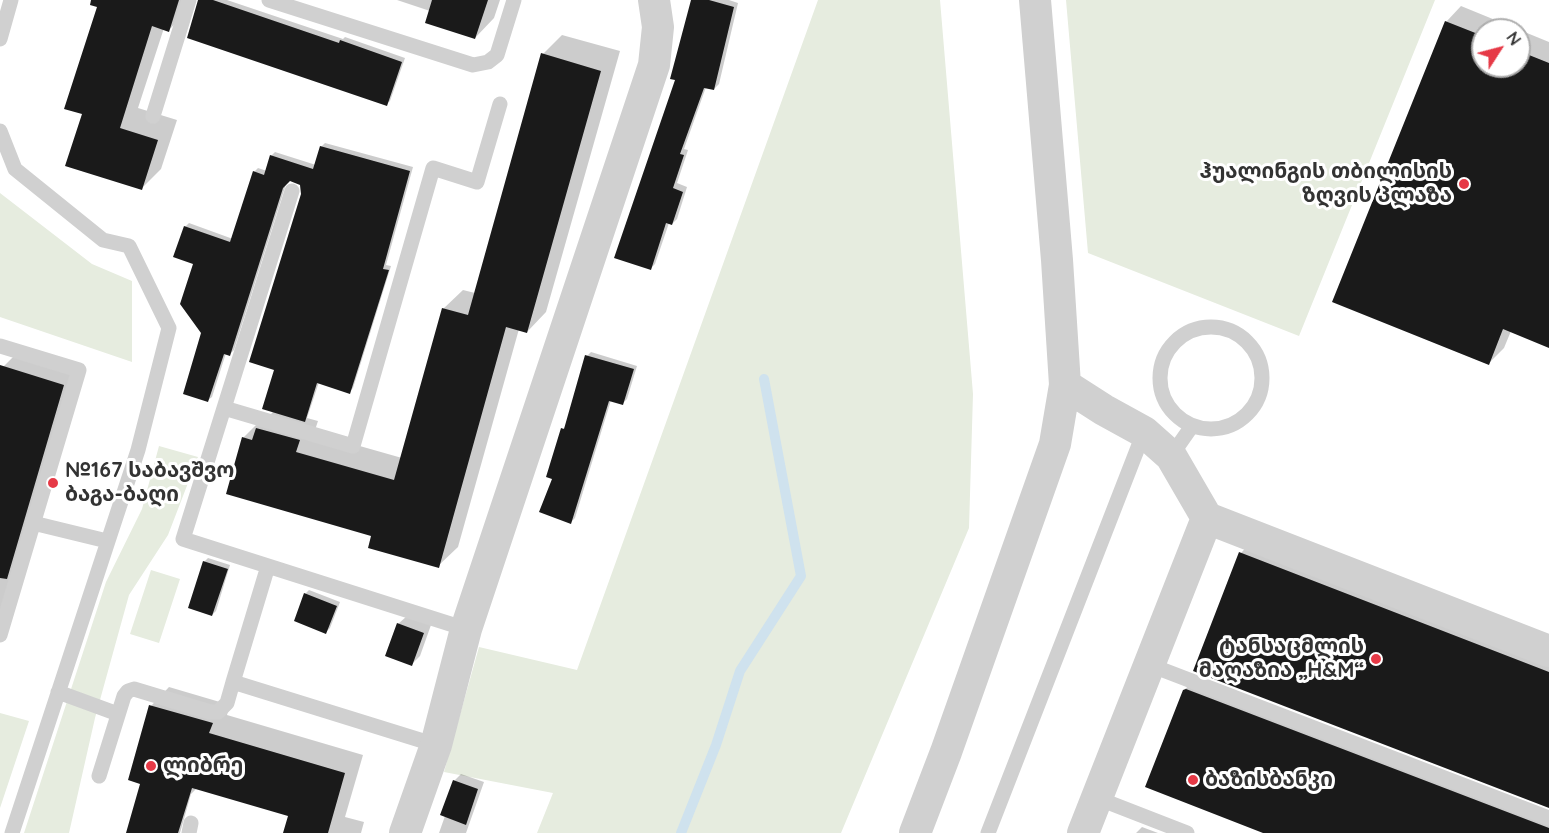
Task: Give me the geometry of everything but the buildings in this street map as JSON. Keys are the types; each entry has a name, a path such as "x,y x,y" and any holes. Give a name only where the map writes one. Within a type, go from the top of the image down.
{"street":[{"path":"405,833 436,745 466,629 654,65 658,27 654,0"},
{"path":"915,833 1055,444 1065,385 1035,0"},
{"path":"1065,385 1144,432 1171,456 1207,518 1549,651"},
{"path":"1083,833 1207,518"}],"lane":[{"path":"0,39 10,0"},
{"path":"153,116 189,0"},
{"path":"269,0 473,65 488,62 497,55 514,0"},
{"path":"224,408 354,446 433,168 477,182 500,104"},
{"path":"0,131 15,169 103,240 129,246 170,328 138,450 12,833"},
{"path":"292,191 183,539 466,629"},
{"path":"1206,327 1222,328 1238,335 1250,346 1259,360 1262,376 1260,393 1253,408 1241,421 1225,428 1208,430 1192,426 1177,417 1166,404 1160,388 1160,371 1165,354 1175,341 1189,332 1206,327"},
{"path":"0,346 79,370 0,635"},
{"path":"1171,456 1192,426"},
{"path":"988,833 1144,432"},
{"path":"33,523 107,541"},
{"path":"99,776 124,696 128,690 134,688 210,712 218,712 227,703 268,567"},
{"path":"1150,665 1549,818"},
{"path":"233,682 436,745"},
{"path":"58,692 118,714"},
{"path":"1097,798 1186,833"}],"shaded area":[{"path":"818,0 940,0 973,394 969,528 841,833 537,833 553,793 444,772 479,647 577,670"},
{"path":"1066,0 1435,0 1299,336 1088,253"},
{"path":"0,193 92,264 132,281 132,362 0,317"},
{"path":"159,446 198,457 168,535 129,595 95,718 69,833 24,833 106,582 142,509"},
{"path":"151,570 180,579 159,643 130,634"},
{"path":"0,713 29,721 0,808"}],"waterway":[{"path":"681,833 716,745 740,671 801,576 764,379"}],"place":[{"name":"ჰუალინგის თბილისის ზღვის პლაზა","path":"1464,184"},
{"name":"№167 საბავშვო ბაგა-ბაღი","path":"53,483"},
{"name":"ტანსაცმლის მაღაზია „H&M“","path":"1376,659"},
{"name":"ლიბრე","path":"151,766"},
{"name":"ბაზისბანკი","path":"1193,780"}]}
